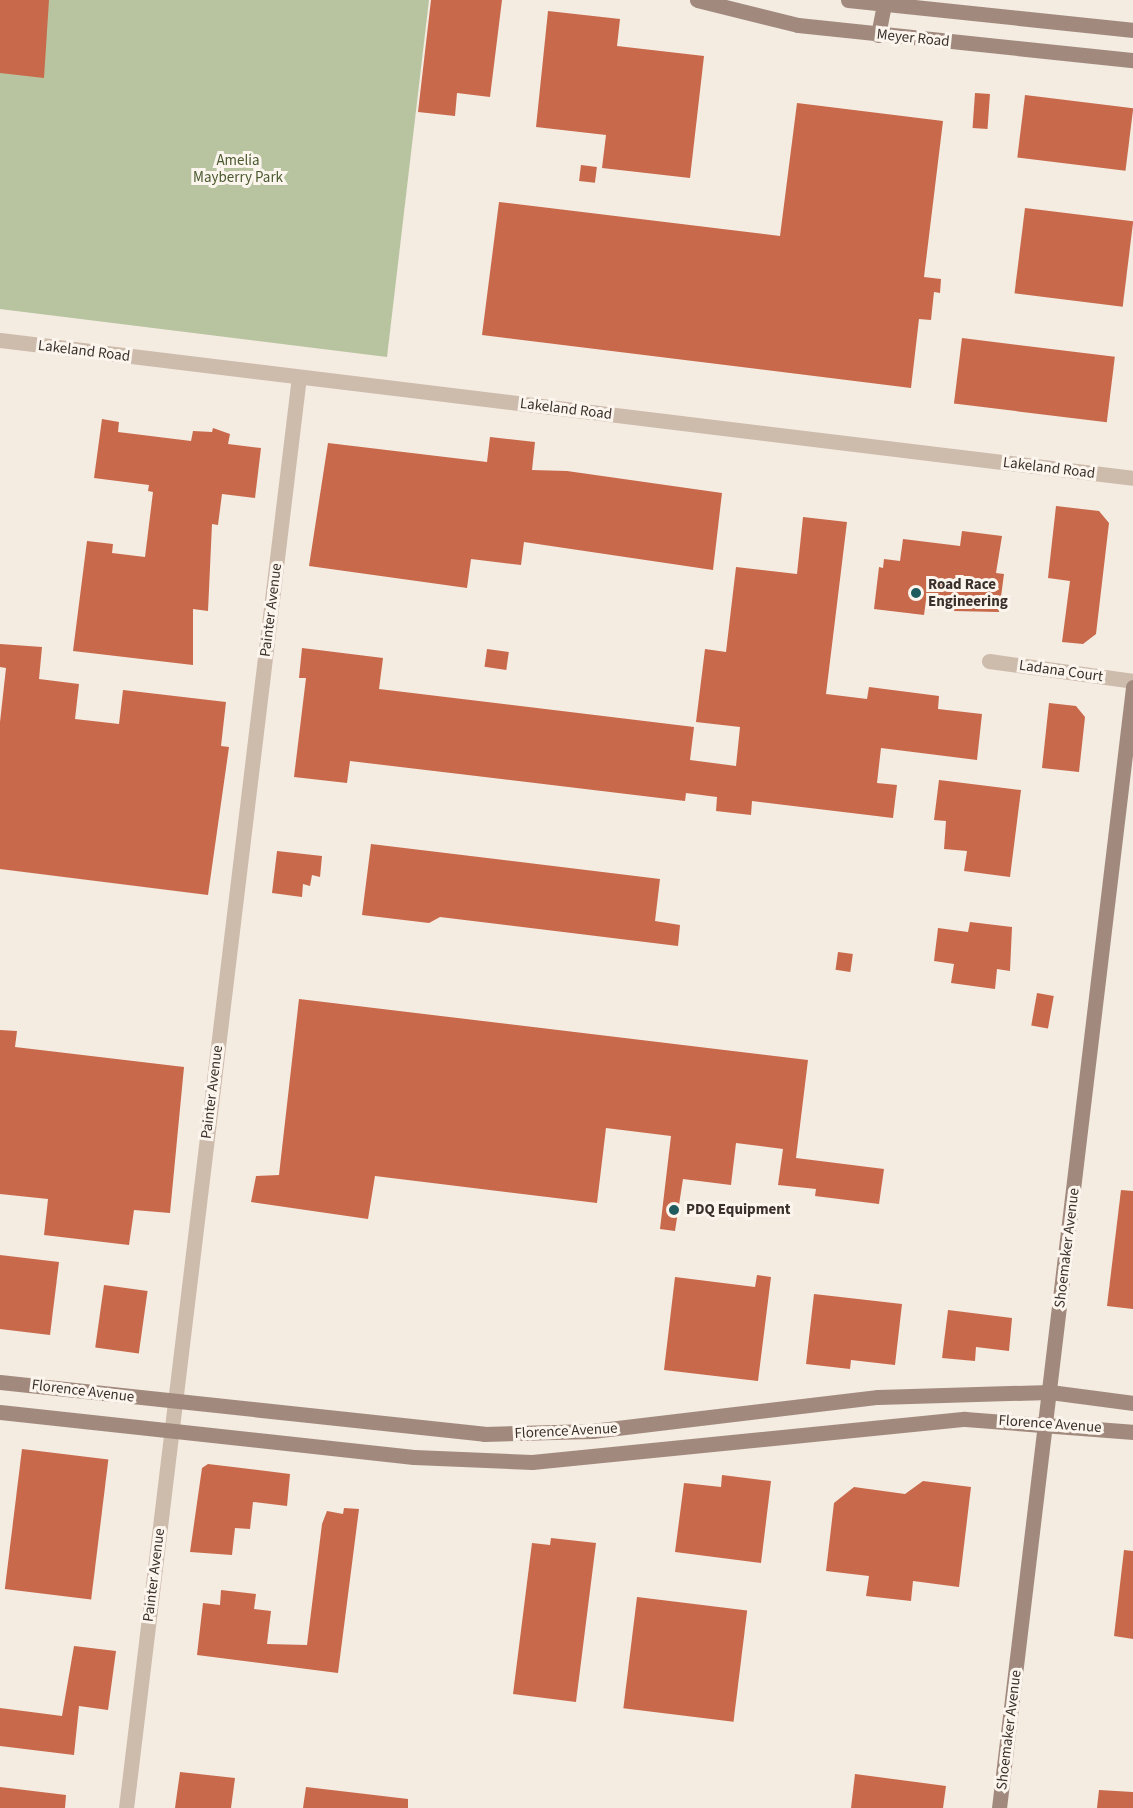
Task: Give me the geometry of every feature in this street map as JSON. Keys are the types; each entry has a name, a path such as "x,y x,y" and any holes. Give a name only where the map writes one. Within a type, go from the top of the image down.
{"main road":[{"name":"Meyer Road","path":"697,0 798,25 1133,60"},
{"name":"Meyer Road","path":"848,0 1133,30"},
{"path":"878,35 884,5"},
{"name":"Shoemaker Avenue","path":"999,1808 1133,687"},
{"name":"Florence Avenue","path":"0,1382 443,1432 533,1434 878,1397 1050,1392 1133,1403"},
{"name":"Florence Avenue","path":"0,1412 414,1457 532,1462 584,1461 881,1425 965,1419 1046,1423 1133,1432"}],"street":[{"name":"Lakeland Road","path":"0,340 1133,478"},
{"name":"Painter Avenue","path":"126,1808 299,377"},
{"name":"Ladana Court","path":"989,661 1133,681"}],"green space":[{"name":"Amelia Mayberry Park","path":"0,0 429,0 387,357 0,309"}],"building":[{"path":"0,0 49,0 44,78 0,73"},
{"path":"431,0 502,0 490,97 457,93 455,116 418,112"},
{"path":"548,11 620,19 617,46 704,56 690,178 602,168 606,135 536,127"},
{"path":"975,93 990,94 988,129 973,128"},
{"path":"1025,95 1133,108 1126,171 1017,158"},
{"path":"797,103 943,121 924,277 941,279 940,293 934,292 931,320 919,319 911,388 482,335 499,202 780,236"},
{"path":"581,165 597,167 595,183 579,181"},
{"path":"1025,208 1133,221 1123,307 1015,293"},
{"path":"962,338 1115,357 1107,422 954,404"},
{"path":"102,419 119,422 118,432 191,441 193,431 212,432 213,428 230,434 228,444 261,448 255,498 222,494 218,525 212,524 208,611 193,609 193,665 73,651 87,541 113,544 112,553 145,557 153,492 148,491 149,485 94,478"},
{"path":"490,437 535,442 532,470 567,471 722,493 713,570 524,542 521,565 471,559 467,588 309,566 328,443 487,462"},
{"path":"1056,506 1099,511 1109,523 1096,634 1083,644 1062,642 1070,581 1048,578"},
{"path":"803,517 847,522 826,694 867,699 869,687 939,696 938,709 982,714 977,760 881,748 877,783 897,785 893,818 752,801 751,815 716,811 717,797 686,793 685,801 350,761 347,783 294,777 306,678 299,678 302,648 383,658 379,689 694,727 690,760 736,766 740,727 696,722 705,649 726,652 736,567 797,574"},
{"path":"962,531 1002,536 996,573 1004,574 999,612 954,611 955,603 926,600 924,615 874,609 879,567 883,568 884,559 900,561 903,539 960,546"},
{"path":"0,644 42,647 39,679 79,684 75,719 119,724 123,690 226,702 221,746 229,747 208,895 0,869 0,722 6,668 0,667"},
{"path":"487,649 509,652 506,670 484,667"},
{"path":"1049,703 1076,706 1085,717 1079,772 1042,768"},
{"path":"939,780 1021,790 1010,877 964,871 967,851 944,849 946,821 934,820"},
{"path":"371,844 660,879 655,921 680,925 678,946 440,917 429,923 362,915"},
{"path":"277,851 322,856 320,877 312,875 310,886 303,884 302,897 272,893"},
{"path":"970,922 1012,927 1010,971 997,969 995,989 951,983 954,964 934,961 938,928 968,932"},
{"path":"838,952 853,954 850,972 835,970"},
{"path":"1037,993 1054,996 1048,1028 1031,1025"},
{"path":"299,999 808,1060 796,1158 884,1169 879,1204 815,1196 816,1189 778,1185 783,1149 736,1143 731,1185 683,1179 675,1231 660,1229 671,1136 606,1128 597,1203 375,1176 368,1219 251,1202 256,1176 279,1175"},
{"path":"0,1030 17,1031 15,1047 184,1067 170,1213 134,1210 129,1245 44,1235 48,1199 0,1194"},
{"path":"1121,1190 1133,1191 1133,1309 1107,1306"},
{"path":"0,1255 59,1262 50,1335 0,1329"},
{"path":"757,1275 771,1277 758,1381 664,1370 675,1277 755,1287"},
{"path":"104,1285 148,1291 139,1354 95,1347"},
{"path":"814,1294 902,1304 895,1365 851,1360 850,1369 806,1364"},
{"path":"948,1310 1012,1318 1009,1351 976,1347 975,1361 942,1358"},
{"path":"22,1449 108,1460 91,1600 5,1589"},
{"path":"208,1464 290,1474 287,1506 253,1502 250,1529 235,1528 232,1555 190,1552 202,1468"},
{"path":"722,1475 771,1481 761,1563 675,1552 684,1483 721,1487"},
{"path":"923,1481 971,1487 959,1587 913,1581 911,1601 866,1596 869,1576 826,1571 834,1503 854,1487 905,1494"},
{"path":"344,1508 359,1509 338,1673 197,1655 203,1603 220,1605 221,1590 256,1594 254,1609 271,1611 267,1644 307,1645 322,1524 327,1511 343,1514"},
{"path":"551,1538 596,1543 576,1702 513,1694 532,1543 550,1545"},
{"path":"1124,1550 1133,1551 1133,1639 1114,1636"},
{"path":"637,1597 747,1611 734,1722 623,1708"},
{"path":"74,1646 116,1651 108,1710 79,1706 74,1755 0,1746 0,1708 62,1716"},
{"path":"180,1772 235,1778 231,1808 175,1808"},
{"path":"855,1774 946,1786 943,1808 851,1808"},
{"path":"0,1787 66,1795 65,1808 0,1808"},
{"path":"306,1787 408,1799 408,1808 303,1808"},
{"path":"1099,1790 1133,1792 1133,1808 1097,1808"}],"place":[{"name":"Road Race Engineering","path":"916,593"},
{"name":"PDQ Equipment","path":"674,1210"}]}
